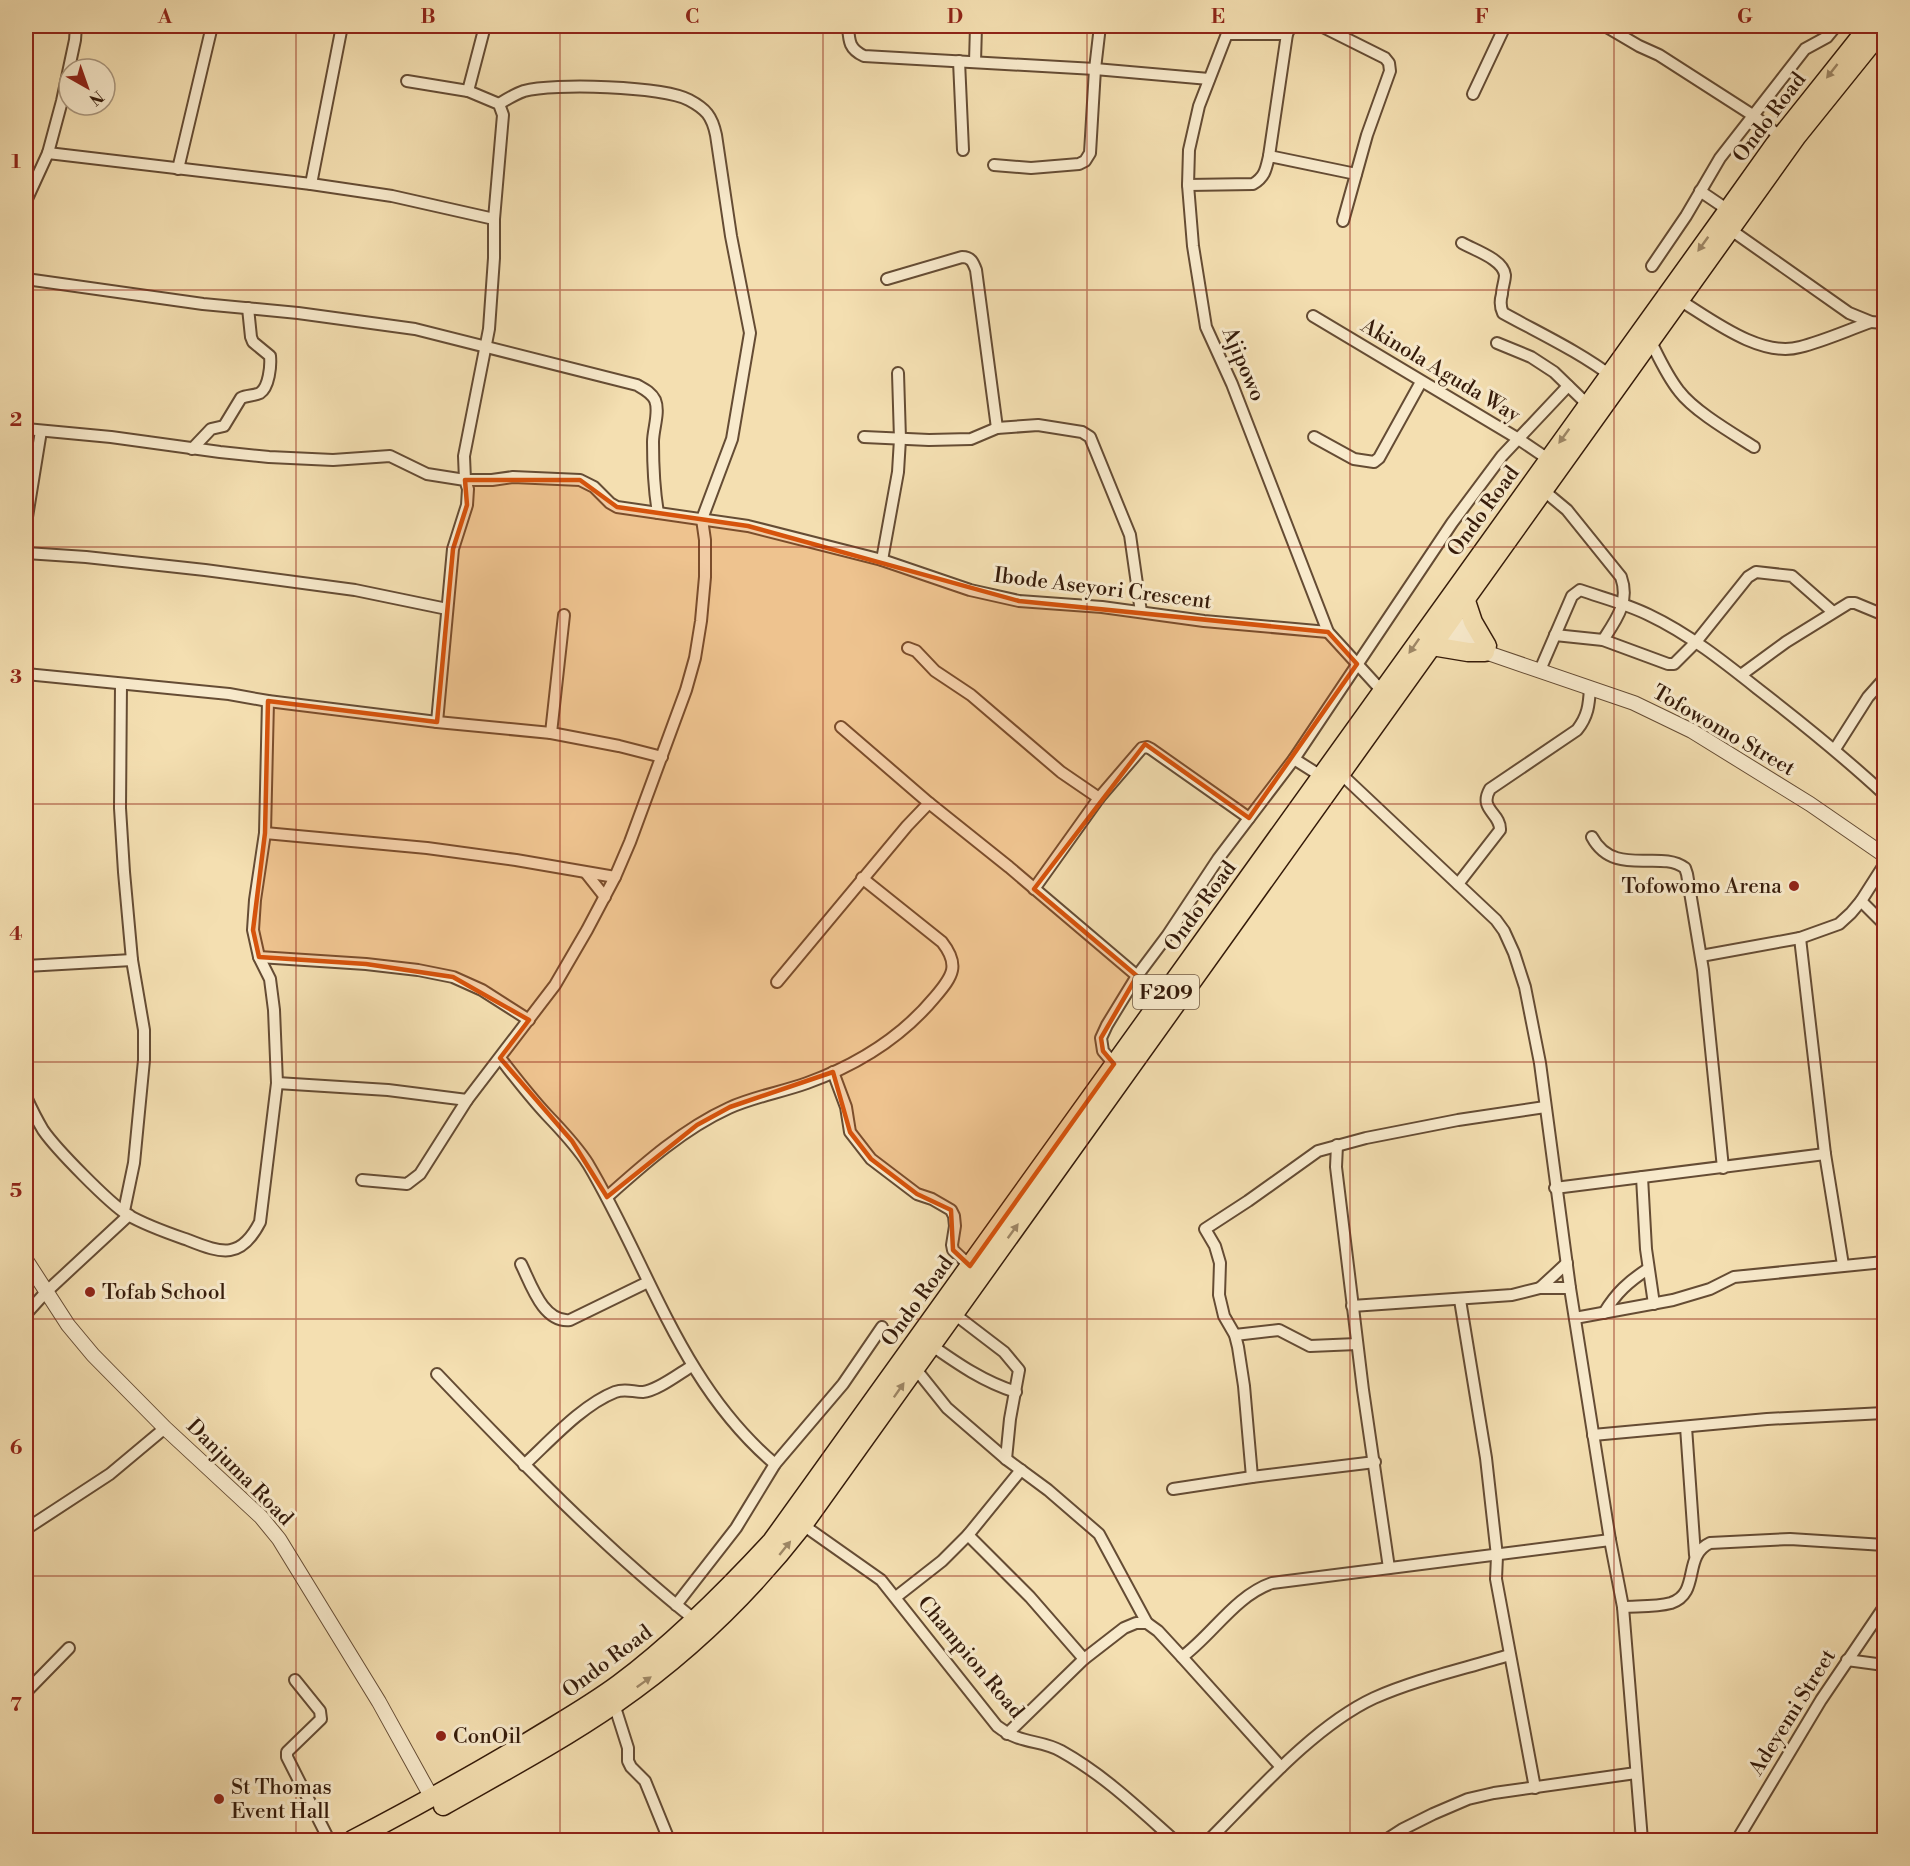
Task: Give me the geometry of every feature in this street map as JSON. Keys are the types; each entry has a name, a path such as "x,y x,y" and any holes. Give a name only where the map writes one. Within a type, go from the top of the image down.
{"main road":[{"name":"Ondo Road","path":"352,1840 488,1772 614,1704 652,1677 756,1582 803,1525 931,1345 1114,1064 1382,690 1465,598 1543,490 1728,210 1781,137 1869,26"},
{"name":"Ondo Road","path":"378,1840 488,1772 586,1707 657,1654 695,1620 772,1541 970,1266 1044,1174 1432,646 1442,621 1548,459 1587,404 1651,342 1797,136 1884,28"},
{"path":"1465,598 1473,622 1489,651"},
{"path":"1432,646 1489,651"}],"street":[{"path":"26,201 48,153 64,91 76,26"},
{"path":"178,169 212,26"},
{"path":"311,184 342,26"},
{"path":"468,92 485,26"},
{"path":"848,26 849,45 855,52 864,56 916,61 959,61 1095,69 1209,79"},
{"path":"975,62 976,26"},
{"path":"994,165 1031,168 1079,164 1085,161 1090,153 1100,26"},
{"path":"1321,26 1385,58 1389,63 1390,71 1343,221"},
{"path":"1473,94 1505,26"},
{"path":"1605,26 1659,55 1754,116 1781,137"},
{"path":"1652,266 1686,216 1720,158 1805,49 1827,37 1836,26"},
{"path":"1188,185 1253,184 1265,173 1289,30 1229,30"},
{"name":"Ajipowo","path":"1229,30 1199,106 1189,150 1188,185 1193,246 1206,327 1232,384 1328,632 1382,690"},
{"path":"959,61 963,150"},
{"path":"362,1180 407,1184 420,1174 467,1100 555,985 615,877 662,757 695,658 705,577 705,540 702,519 732,439 750,333 712,120 705,111 688,99 642,89 539,88 524,91 499,104 468,92 407,81"},
{"path":"437,722 453,549 467,505 468,489 465,480 464,456 486,347 503,115 499,104"},
{"path":"48,153 311,184 392,196 494,219"},
{"path":"1269,156 1356,174"},
{"path":"1700,191 1728,210"},
{"path":"1731,230 1849,313 1871,322 1884,323"},
{"path":"1462,243 1496,261 1502,267 1505,274 1501,299 1503,314 1578,353 1615,379"},
{"path":"887,279 962,257 973,261 986,331 997,428"},
{"path":"26,279 203,304 415,329 637,385 649,392 656,405 653,474 658,513"},
{"path":"1681,301 1743,339 1774,347 1799,348 1871,322"},
{"path":"192,449 211,429 224,426 229,421 241,398 258,394 264,388 271,364 270,356 253,342 248,308"},
{"name":"Akinola Aguda Way","path":"1313,316 1517,438 1548,459"},
{"path":"1651,342 1665,370 1680,392 1754,447"},
{"path":"1497,343 1531,357 1554,372 1587,404"},
{"path":"882,560 898,472 900,439 898,373"},
{"path":"1314,436 1354,459 1374,462 1379,458 1421,382"},
{"path":"1114,1064 1103,1051 1101,1038 1107,1024 1137,976 1167,936 1218,859 1294,759 1452,524 1517,438 1568,386"},
{"path":"864,437 971,439 997,428 1038,425 1082,432 1090,437 1132,543 1141,612"},
{"name":"Ibode Aseyori Crescent","path":"26,429 111,437 259,456 333,460 390,456 427,474 465,480 513,477 580,480 594,487 617,507 748,526 882,560 970,590 1010,600 1102,607 1204,621 1328,632"},
{"path":"26,523 41,431"},
{"path":"1543,490 1567,510 1614,566 1624,584 1624,604 1603,640"},
{"path":"26,553 205,570 355,590 447,609"},
{"path":"1555,635 1603,640 1668,664 1674,664 1696,642 1748,577 1756,572 1792,576 1833,612"},
{"path":"1540,670 1572,596 1580,590 1624,604 1650,615 1696,642 1835,749 1884,794"},
{"path":"1741,675 1786,642 1849,603 1855,603 1884,615"},
{"path":"551,733 564,615"},
{"name":"Tofowomo Street","path":"1442,621 1489,651 1634,703 1692,731 1810,804 1884,855"},
{"path":"908,648 916,651 935,671 971,695 1061,771 1100,798"},
{"path":"26,674 229,694 437,722 551,733 662,757"},
{"path":"1835,749 1868,697 1884,679"},
{"path":"26,1314 45,1292 127,1213 144,1060 144,1030 132,960 120,808 121,684"},
{"path":"1458,884 1500,830 1500,825 1487,806 1485,797 1490,789 1577,730 1585,720 1589,708 1590,688"},
{"path":"26,1097 44,1132 106,1197 127,1213 160,1230 199,1245 230,1251 241,1248 252,1237 260,1222 277,1083 274,1010 270,979 259,957 253,930 265,833 268,701"},
{"path":"841,727 1162,997"},
{"path":"1034,889 1100,798 1142,748 1147,747 1189,774 1249,818"},
{"path":"1294,759 1321,776"},
{"path":"1340,773 1496,920 1514,953 1525,987 1540,1063 1570,1288 1610,1540 1623,1607 1642,1840"},
{"path":"777,982 862,879 929,803"},
{"path":"265,833 427,848 615,877"},
{"path":"1592,837 1607,855 1616,858 1673,863 1685,868 1701,956 1724,1168"},
{"path":"1701,956 1800,938 1839,924 1862,901 1884,865"},
{"path":"586,873 605,897"},
{"path":"607,1197 641,1166 697,1125 730,1107 808,1083 833,1072 875,1050 916,1020 951,975 953,964 951,953 942,942 862,879"},
{"path":"1862,901 1884,924"},
{"path":"1800,938 1824,1154 1843,1265"},
{"path":"259,957 366,964 453,977 482,990 529,1020"},
{"path":"26,966 132,960"},
{"path":"500,1058 546,1114 572,1141 586,1162 607,1197 692,1366 721,1409 751,1444 775,1464"},
{"path":"833,1072 846,1107 850,1132 880,1166 917,1194 932,1199 951,1210 955,1226 953,1250 970,1266"},
{"path":"277,1083 387,1090 467,1100"},
{"path":"1252,1477 1244,1386 1235,1335 1228,1327 1224,1316 1219,1295 1220,1263 1215,1246 1205,1228 1248,1201 1318,1151 1336,1144 1458,1120 1545,1107"},
{"path":"1336,1144 1336,1167 1352,1306 1389,1568"},
{"path":"1555,1188 1824,1154"},
{"path":"1642,1178 1648,1269 1654,1304"},
{"name":"Danjuma Road","path":"26,1260 68,1325 93,1355 165,1428 261,1517 279,1539 373,1692 432,1798"},
{"path":"1575,1318 1673,1300 1710,1289 1734,1277 1884,1262"},
{"path":"1540,1288 1567,1263"},
{"path":"521,1264 542,1305 553,1317 561,1321 570,1320 648,1282"},
{"path":"1604,1313 1613,1297 1626,1283 1648,1269"},
{"path":"1352,1306 1460,1300 1512,1295 1540,1288 1570,1288"},
{"path":"1460,1300 1486,1458 1497,1556 1496,1579 1535,1788"},
{"path":"953,1313 1004,1352 1019,1370 1010,1419 1006,1459"},
{"path":"676,1605 736,1528 775,1464 843,1384 882,1328"},
{"path":"1235,1335 1279,1330 1310,1346 1357,1344"},
{"path":"931,1345 994,1385 1016,1392"},
{"path":"524,1465 555,1436 604,1397 625,1390 643,1392 652,1390 692,1366"},
{"path":"915,1368 947,1408 1099,1534 1147,1623 1158,1631 1281,1767"},
{"path":"437,1374 524,1465 626,1563 695,1620"},
{"path":"1593,1435 1767,1419 1884,1413"},
{"path":"1623,1607 1654,1606 1672,1602 1682,1596 1688,1588 1695,1556 1686,1426"},
{"path":"26,1529 110,1474 165,1428"},
{"path":"1173,1489 1375,1462"},
{"path":"896,1597 942,1561 968,1535 1021,1470"},
{"name":"Champion Road","path":"803,1525 881,1580 997,1726 1019,1740 1058,1749 1090,1768 1112,1784 1174,1840"},
{"path":"968,1535 1030,1597 1084,1659"},
{"path":"1695,1556 1700,1547 1710,1543 1790,1539 1884,1545"},
{"path":"1182,1657 1245,1597 1272,1583 1610,1540"},
{"name":"Adeyemi Street","path":"1737,1840 1847,1659 1884,1607"},
{"path":"1007,1734 1084,1659 1124,1628 1136,1623 1147,1623"},
{"path":"26,1692 69,1648"},
{"path":"1209,1840 1281,1767 1346,1715 1372,1699 1401,1687 1509,1655"},
{"path":"1847,1659 1884,1665"},
{"path":"295,1680 320,1712 321,1719 287,1752 287,1757 329,1840"},
{"path":"614,1704 628,1748 628,1761 645,1781 669,1840"},
{"path":"1386,1840 1423,1819 1468,1799 1494,1793 1636,1773"}],"highlighted area":[{"path":"465,480 580,480 617,507 748,526 1019,601 1328,632 1357,664 1249,818 1145,744 1034,889 1137,976 1101,1038 1103,1051 1114,1064 970,1266 953,1250 951,1210 917,1194 871,1159 850,1132 833,1072 730,1107 697,1125 607,1197 572,1141 500,1058 529,1020 453,977 366,964 259,957 253,930 265,833 268,701 437,722 453,549 467,505"}],"place":[{"name":"Tofowomo Arena","path":"1794,886"},
{"name":"Tofab School","path":"90,1292"},
{"name":"ConOil","path":"441,1736"},
{"name":"St Thomas Event Hall","path":"219,1799"}]}
